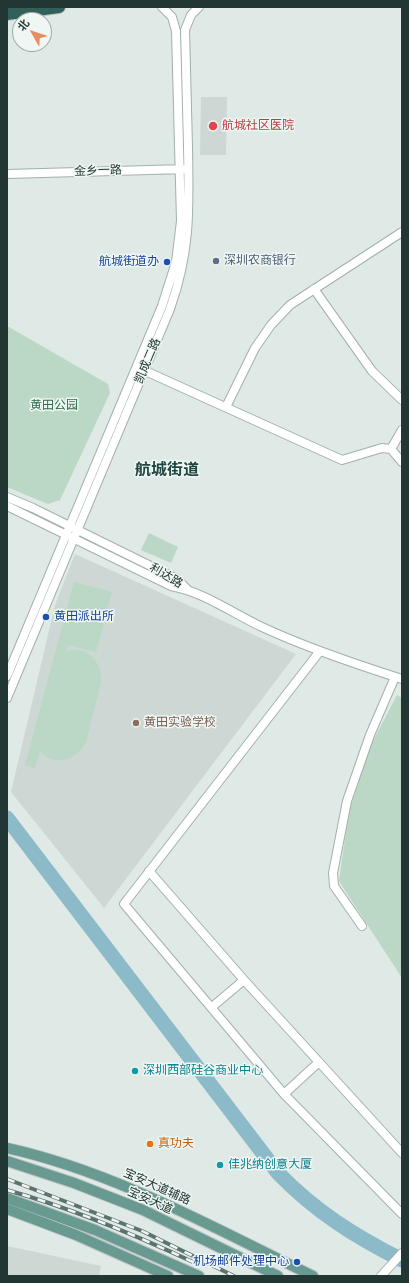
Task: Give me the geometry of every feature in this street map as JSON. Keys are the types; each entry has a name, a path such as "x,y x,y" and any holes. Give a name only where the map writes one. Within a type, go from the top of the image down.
{"highway":[{"path":"7,14 58,7"}],"main road":[{"name":"宝安大道辅路","path":"7,1148 46,1158 144,1194 313,1276"},
{"name":"宝安大道","path":"7,1161 74,1183 143,1210 278,1276"},
{"path":"7,1198 95,1230 199,1276"},
{"path":"7,1209 76,1235 168,1276"}],"street":[{"name":"凯成二路","path":"162,7 169,13 176,26 184,169"},
{"name":"凯成二路","path":"7,698 74,538 74,528 140,369 176,262 181,220 184,169 185,30 191,15 199,7"},
{"name":"金乡一路","path":"7,174 184,169"},
{"path":"226,407 255,348 271,325 290,305 402,232"},
{"path":"314,289 372,371 402,400"},
{"path":"140,369 342,460 382,448 391,449 402,462"},
{"path":"391,449 402,430"},
{"name":"利达路","path":"7,497 177,579 188,589"},
{"name":"利达路","path":"7,506 171,586 188,589"},
{"name":"凯成二路","path":"7,676 66,534 74,528"},
{"path":"188,589 263,627 320,651 398,678 370,735 347,801 333,873 334,886 362,926"},
{"path":"320,651 124,904 284,1094 402,1214"},
{"path":"150,871 244,980 402,1153"},
{"path":"212,1007 244,980"},
{"path":"284,1094 319,1062"},
{"path":"381,1276 402,1253"}],"shaded area":[{"name":"航城社区医院","path":"201,97 227,97 226,155 200,155"},
{"name":"黄田实验学校","path":"75,554 296,654 104,908 11,792 55,605"},
{"path":"7,1246 101,1266 99,1276 7,1276"}],"green space":[{"name":"黄田公园","path":"7,326 108,384 110,393 60,500 48,504 7,487"},
{"path":"149,533 178,547 171,563 141,550"},
{"path":"74,582 112,592 96,652 68,645 66,652 74,650 81,651 92,657 99,668 101,683 86,742 82,748 66,760 53,759 40,751 35,768 25,765"},
{"path":"397,695 402,698 402,978 339,881 349,811 371,745"}],"waterway":[{"path":"7,818 278,1173 306,1199 336,1222 368,1242 402,1260"}],"railway":[{"path":"7,1179 142,1231 234,1276"},
{"path":"7,1190 102,1222 193,1262"}],"place":[{"name":"航城社区医院","path":"213,126"},
{"name":"深圳农商银行","path":"216,261"},
{"name":"航城街道办","path":"167,262"},
{"name":"黄田派出所","path":"46,617"},
{"name":"黄田实验学校","path":"136,723"},
{"name":"深圳西部硅谷商业中心","path":"135,1071"},
{"name":"真功夫","path":"150,1144"},
{"name":"佳兆纳创意大厦","path":"220,1165"},
{"name":"机场邮件处理中心","path":"297,1262"}],"district":[{"name":"航城街道","path":"167,471"}]}
